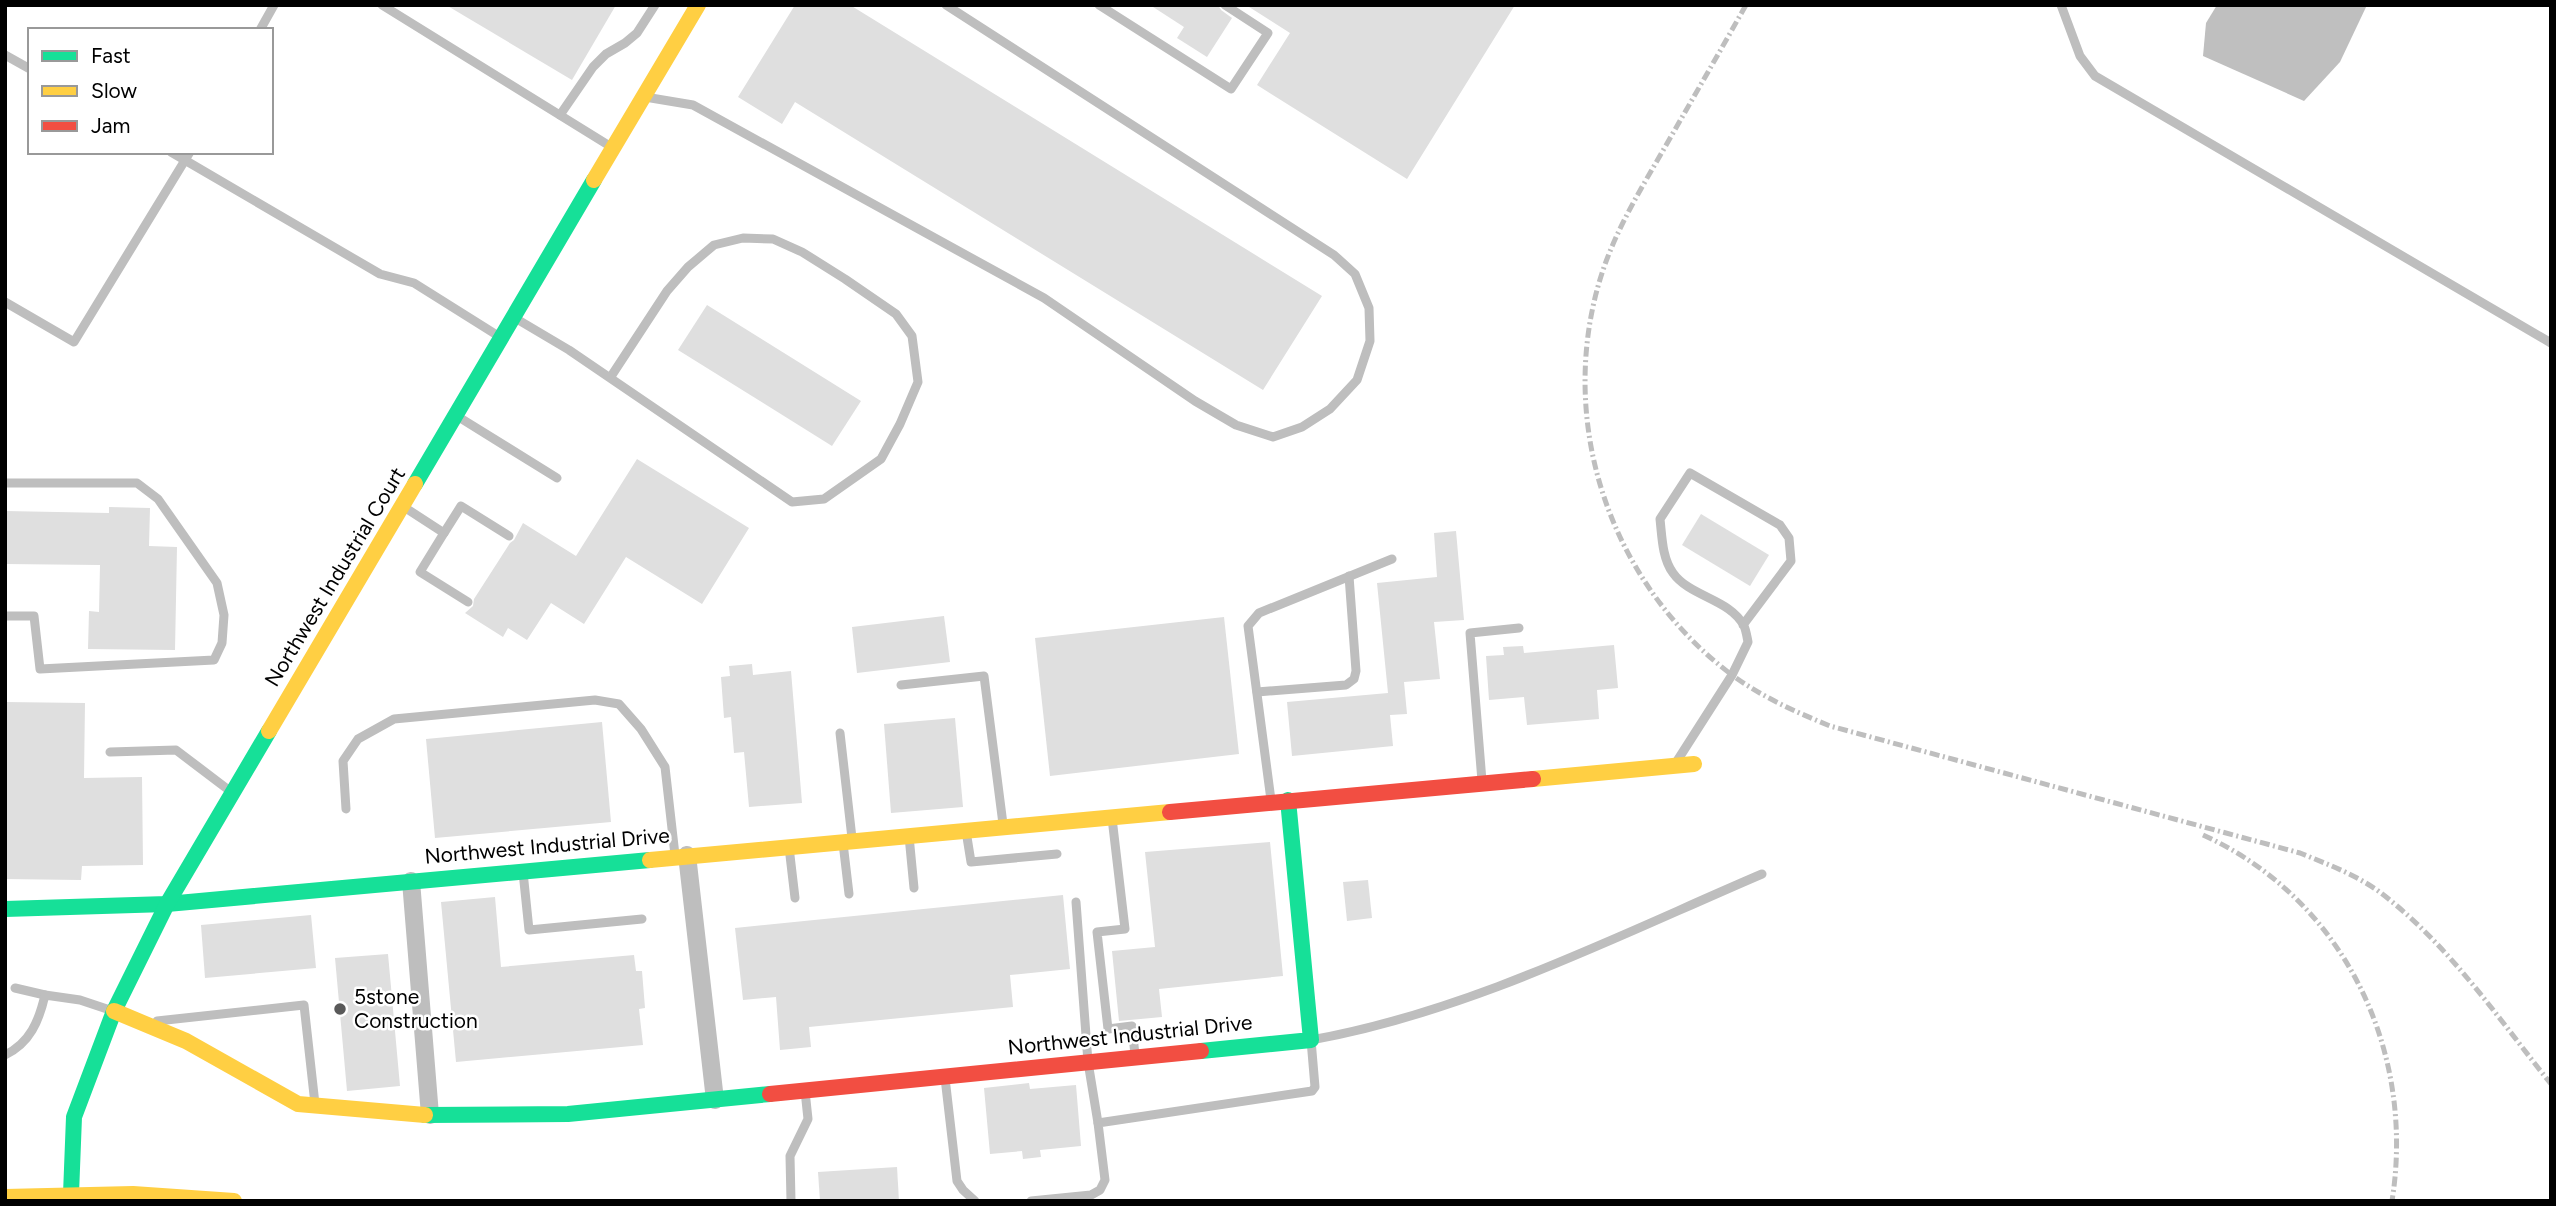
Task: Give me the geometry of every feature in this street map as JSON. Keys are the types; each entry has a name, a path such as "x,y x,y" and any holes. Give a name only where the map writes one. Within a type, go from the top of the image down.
{"street":[{"name":"Northwest Industrial Court","path":"71,1194 74,1117 114,1011 167,904 698,5"},
{"name":"Northwest Industrial Drive","path":"5,909 167,904 1694,764"},
{"path":"1288,800 1311,1040"},
{"name":"Northwest Industrial Drive","path":"681,856 715,1100"},
{"name":"Northwest Industrial Drive","path":"411,881 430,1115"},
{"name":"Northwest Industrial Drive","path":"114,1011 186,1041 298,1104 430,1115 568,1114 1311,1040"},
{"path":"5,1197 133,1194 234,1201"}],"lane":[{"path":"261,28 274,5"},
{"path":"382,5 613,149"},
{"path":"560,115 593,67 606,54 637,33 655,5"},
{"path":"643,97 693,105 1044,298 1195,401 1236,425 1273,437 1302,427 1330,409 1357,380 1370,341 1369,309 1355,274 1334,255 946,5"},
{"path":"1098,5 1114,9 1231,89 1268,33 1225,5"},
{"path":"2061,5 2080,56 2095,76 2551,343"},
{"path":"5,55 28,68"},
{"path":"5,302 74,342 188,157 380,274 414,283 501,338"},
{"path":"514,317 610,378 792,502 824,499 881,459 918,382 912,336 896,314 802,252 773,239 743,238 714,245 688,267 667,291 610,378"},
{"path":"456,415 557,478"},
{"path":"1674,765 1748,642 1743,625 1729,611 1686,586 1672,572 1666,557 1660,519 1690,473 1780,525 1789,538 1791,561 1743,625"},
{"path":"5,483 137,483 158,499 217,583 224,615 222,643 214,660 40,669 34,616 5,616"},
{"path":"402,506 444,533"},
{"path":"468,602 420,572 444,533 461,506 509,536"},
{"path":"1271,802 1248,626 1258,613 1392,559"},
{"path":"1257,692 1346,685 1354,679 1356,671 1349,576"},
{"path":"1482,783 1470,634 1519,628"},
{"path":"901,685 985,676 1003,826"},
{"path":"346,809 342,761 358,739 394,719 595,700 619,704 641,729 665,767 681,856"},
{"path":"840,733 849,894"},
{"path":"110,752 176,750 232,793"},
{"path":"1112,816 1125,929 1097,932 1108,1029 1132,1026 1135,1057"},
{"path":"966,830 971,862 1057,854"},
{"path":"909,835 914,888"},
{"path":"789,846 795,898"},
{"path":"522,871 529,930 642,919"},
{"path":"1098,1123 1312,1091 1315,1087 1311,1040 1354,1032 1495,988 1762,874"},
{"path":"1031,1201 1091,1195 1103,1186 1105,1180 1088,1062 1076,902"},
{"path":"15,988 80,1000 114,1011"},
{"path":"5,1055 18,1048 29,1035 39,1018 45,995"},
{"path":"141,1022 304,1004 316,1105"},
{"path":"945,1077 957,1181 962,1190 975,1201"},
{"path":"791,1201 790,1156 808,1119 805,1090"}],"shaded area":[{"path":"2217,5 2367,5 2340,62 2304,101 2203,56 2206,23"}],"building":[{"path":"446,5 616,5 572,80"},
{"path":"795,5 850,5 1322,296 1263,390 795,102 782,124 738,97"},
{"path":"1150,5 1218,5 1232,18 1207,57 1177,38 1184,27"},
{"path":"1246,5 1515,5 1407,179 1257,85 1290,33"},
{"path":"707,305 861,401 832,446 678,350"},
{"path":"637,459 749,528 702,604 626,557 584,624 551,603 527,640 508,628 503,637 465,613 473,606 474,599 523,523 576,556"},
{"path":"109,507 150,508 149,546 177,547 175,650 88,649 89,611 99,612 100,565 5,564 5,511 109,513"},
{"path":"1701,514 1769,555 1750,586 1682,545"},
{"path":"1456,531 1464,620 1434,622 1440,679 1404,682 1407,714 1390,715 1393,746 1292,756 1287,702 1388,693 1377,583 1437,577 1434,533"},
{"path":"944,616 950,662 857,673 852,627"},
{"path":"1224,617 1239,754 1050,776 1035,638"},
{"path":"1614,645 1618,688 1597,690 1599,719 1527,725 1524,697 1489,700 1486,656 1504,655 1503,647 1523,646 1524,653"},
{"path":"752,664 753,675 791,671 802,803 749,807 744,752 734,753 731,717 724,718 721,677 730,676 729,666"},
{"path":"5,702 85,703 84,778 142,777 143,865 82,866 81,880 5,879"},
{"path":"955,718 963,807 891,813 884,724"},
{"path":"602,722 611,822 435,838 426,739"},
{"path":"1270,842 1283,976 1159,989 1162,1017 1119,1021 1112,951 1155,947 1145,852"},
{"path":"1368,880 1372,918 1347,921 1343,882"},
{"path":"1063,895 1070,969 1010,975 1013,1007 809,1027 811,1047 780,1050 776,997 743,1000 735,928"},
{"path":"495,897 501,967 634,955 636,971 642,971 645,1008 639,1009 643,1045 456,1062 441,902"},
{"path":"311,915 316,968 205,978 201,925"},
{"path":"388,954 400,1086 347,1091 335,958"},
{"path":"1029,1083 1030,1089 1076,1085 1081,1146 1040,1150 1041,1157 1023,1159 1022,1151 990,1154 984,1088"},
{"path":"897,1167 899,1201 820,1201 818,1172"}],"railway":[{"path":"1746,5 1623,222 1603,270 1589,326 1585,382 1590,438 1603,493 1624,545 1653,593 1689,637 1732,675 1767,697 1830,726 2300,853 2342,870 2381,893 2429,936 2492,1008 2551,1084"},
{"path":"2203,835 2253,863 2295,898 2331,939 2359,986 2380,1036 2392,1090 2397,1145 2392,1201"}],"traffic: fast":[{"path":"415,484 594,180"},
{"path":"71,1194 74,1117 114,1011 167,904 269,731"},
{"path":"1201,1051 1311,1040 1288,800"},
{"path":"5,909 167,904 650,860"},
{"path":"425,1115 568,1114 770,1094"}],"traffic: slow":[{"path":"594,180 698,5"},
{"path":"269,731 415,484"},
{"path":"1533,779 1694,764"},
{"path":"650,860 1170,812"},
{"path":"114,1011 186,1041 298,1104 425,1115"},
{"path":"5,1197 133,1194 234,1201"}],"traffic: jam":[{"path":"1170,812 1533,779"},
{"path":"770,1094 1201,1051"}],"place":[{"name":"5stone Construction","path":"340,1009"}]}
